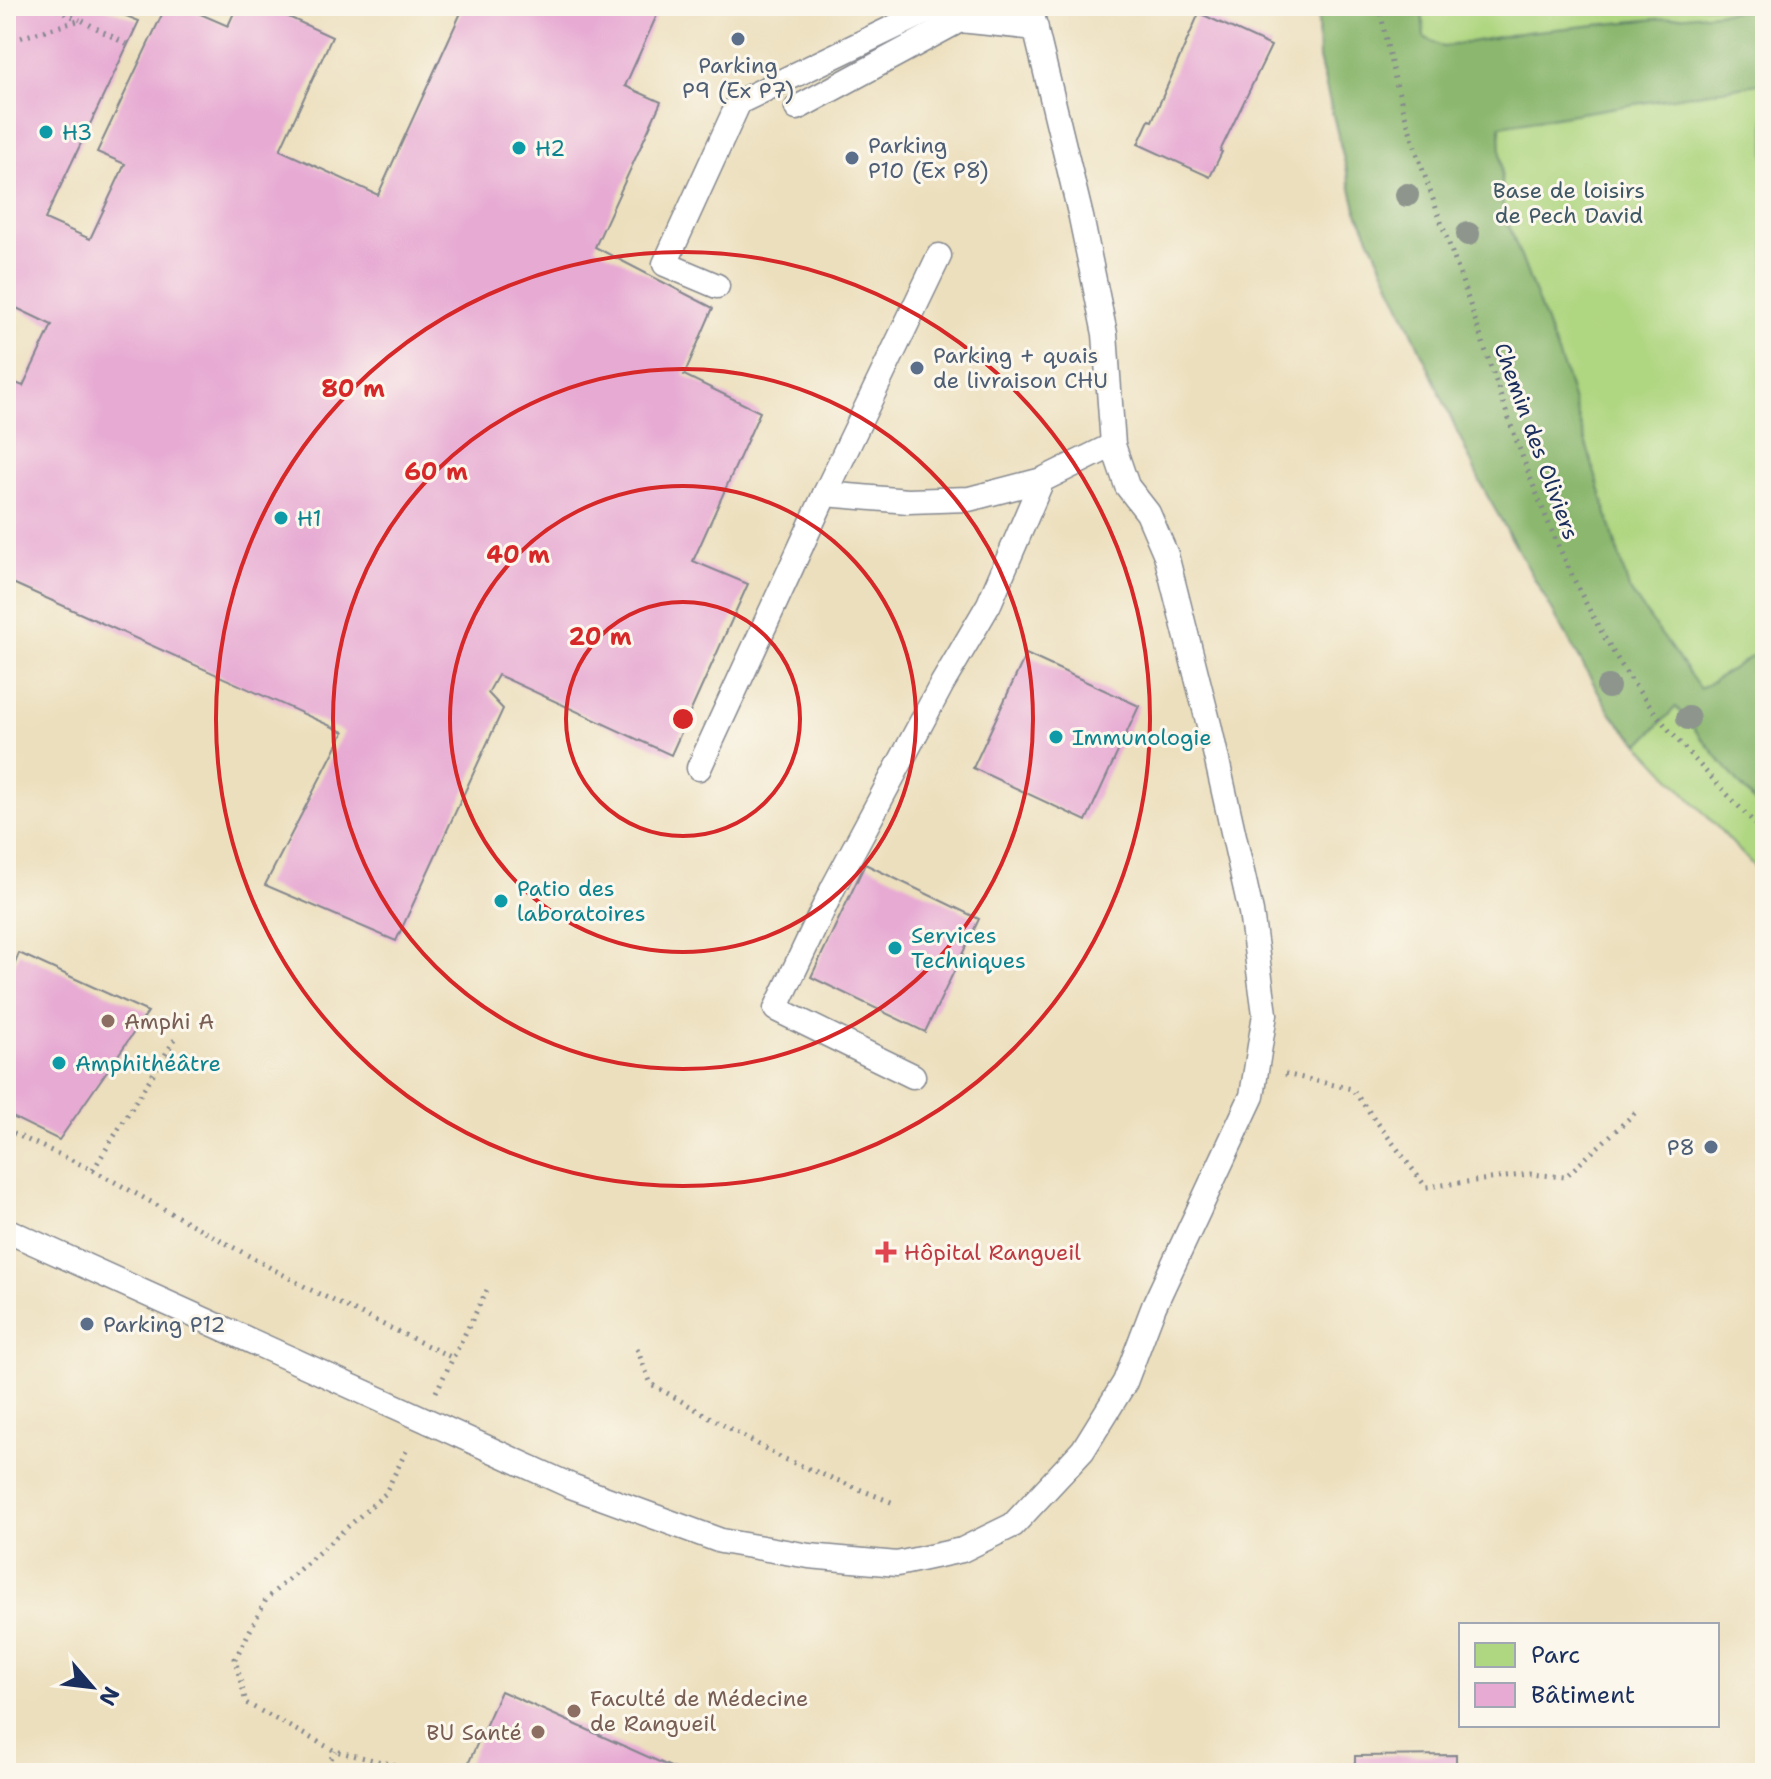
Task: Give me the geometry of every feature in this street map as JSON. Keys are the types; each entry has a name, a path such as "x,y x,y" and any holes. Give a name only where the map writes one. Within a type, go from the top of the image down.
{"lane":[{"path":"717,286 665,264 739,102 938,6"},
{"path":"6,1230 571,1486 721,1541 809,1556 897,1564 962,1550 1013,1525 1083,1450 1125,1382 1154,1306 1252,1096 1265,1014 1251,912 1209,725 1166,555 1148,513 1127,486 1113,445 1105,334 1081,217 1033,17 960,20 797,108"},
{"path":"699,768 939,256"},
{"path":"825,494 908,501 969,499 1042,480 1113,445"},
{"path":"913,1076 776,1009 833,888 942,684 989,604 1042,480"}],"path":[{"path":"50,6 128,45"},
{"name":"Chemin des Oliviers","path":"1380,6 1387,52 1418,156 1535,492 1575,584 1621,664 1672,736 1765,834"},
{"path":"6,35 16,39 81,20"},
{"path":"93,1170 175,1039"},
{"path":"1287,1074 1352,1089 1426,1187 1530,1174 1565,1177 1636,1112"},
{"path":"6,1130 93,1170 309,1289 453,1358 488,1288"},
{"path":"637,1349 651,1384 782,1458 896,1504"},
{"path":"385,1494 267,1598 235,1659 246,1703 335,1751 395,1765 413,1773"},
{"path":"324,1773 335,1751"},
{"path":"391,1773 395,1765"}],"green space":[{"name":"Base de loisirs de Pech David","path":"1318,6 1765,6 1765,878 1611,714 1483,488 1356,208 1319,58"},
{"path":"1318,6 1422,6 1424,37 1443,47 1526,32 1765,8 1765,83 1500,126 1503,210 1566,375 1629,589 1700,689 1765,648 1765,735 1757,741 1765,751 1765,815 1676,707 1640,744 1611,714 1483,488 1356,208 1319,58"}],"building":[{"path":"6,6 101,6 139,21 45,219 90,239 125,164 97,152 166,6 182,6 228,26 237,6 265,6 332,37 280,150 378,195 464,6 661,6 625,86 661,102 595,247 713,308 684,375 760,412 693,561 748,584 671,755 498,675 488,693 503,709 396,941 265,885 344,732 6,580 6,379 23,386 52,325 6,303"},
{"path":"1199,13 1271,46 1210,177 1138,144 1149,120 1152,121"},
{"name":"Immunologie","path":"1026,654 1139,706 1086,821 973,768"},
{"name":"Services Techniques","path":"865,864 979,919 925,1032 811,977"},
{"name":"Amphithéâtre","path":"19,953 148,1012 59,1140 6,1114 6,985"},
{"name":"BU Santé","path":"501,1691 684,1773 464,1773"},
{"path":"1456,1755 1456,1773 1355,1773 1355,1756"}],"place":[{"name":"Parking P9 (Ex P7)","path":"738,39"},
{"name":"H3","path":"46,132"},
{"name":"H2","path":"519,148"},
{"name":"Parking P10 (Ex P8)","path":"852,158"},
{"name":"Parking + quais de livraison CHU","path":"917,368"},
{"name":"H1","path":"281,518"},
{"name":"Immunologie","path":"1056,737"},
{"name":"Patio des laboratoires","path":"501,901"},
{"name":"Services Techniques","path":"895,948"},
{"name":"Amphi A","path":"108,1021"},
{"name":"Amphithéâtre","path":"59,1063"},
{"name":"P8","path":"1711,1147"},
{"name":"Hôpital Rangueil","path":"886,1252"},
{"name":"Parking P12","path":"87,1324"},
{"name":"Faculté de Médecine de Rangueil","path":"574,1711"},
{"name":"BU Santé","path":"538,1732"}]}
